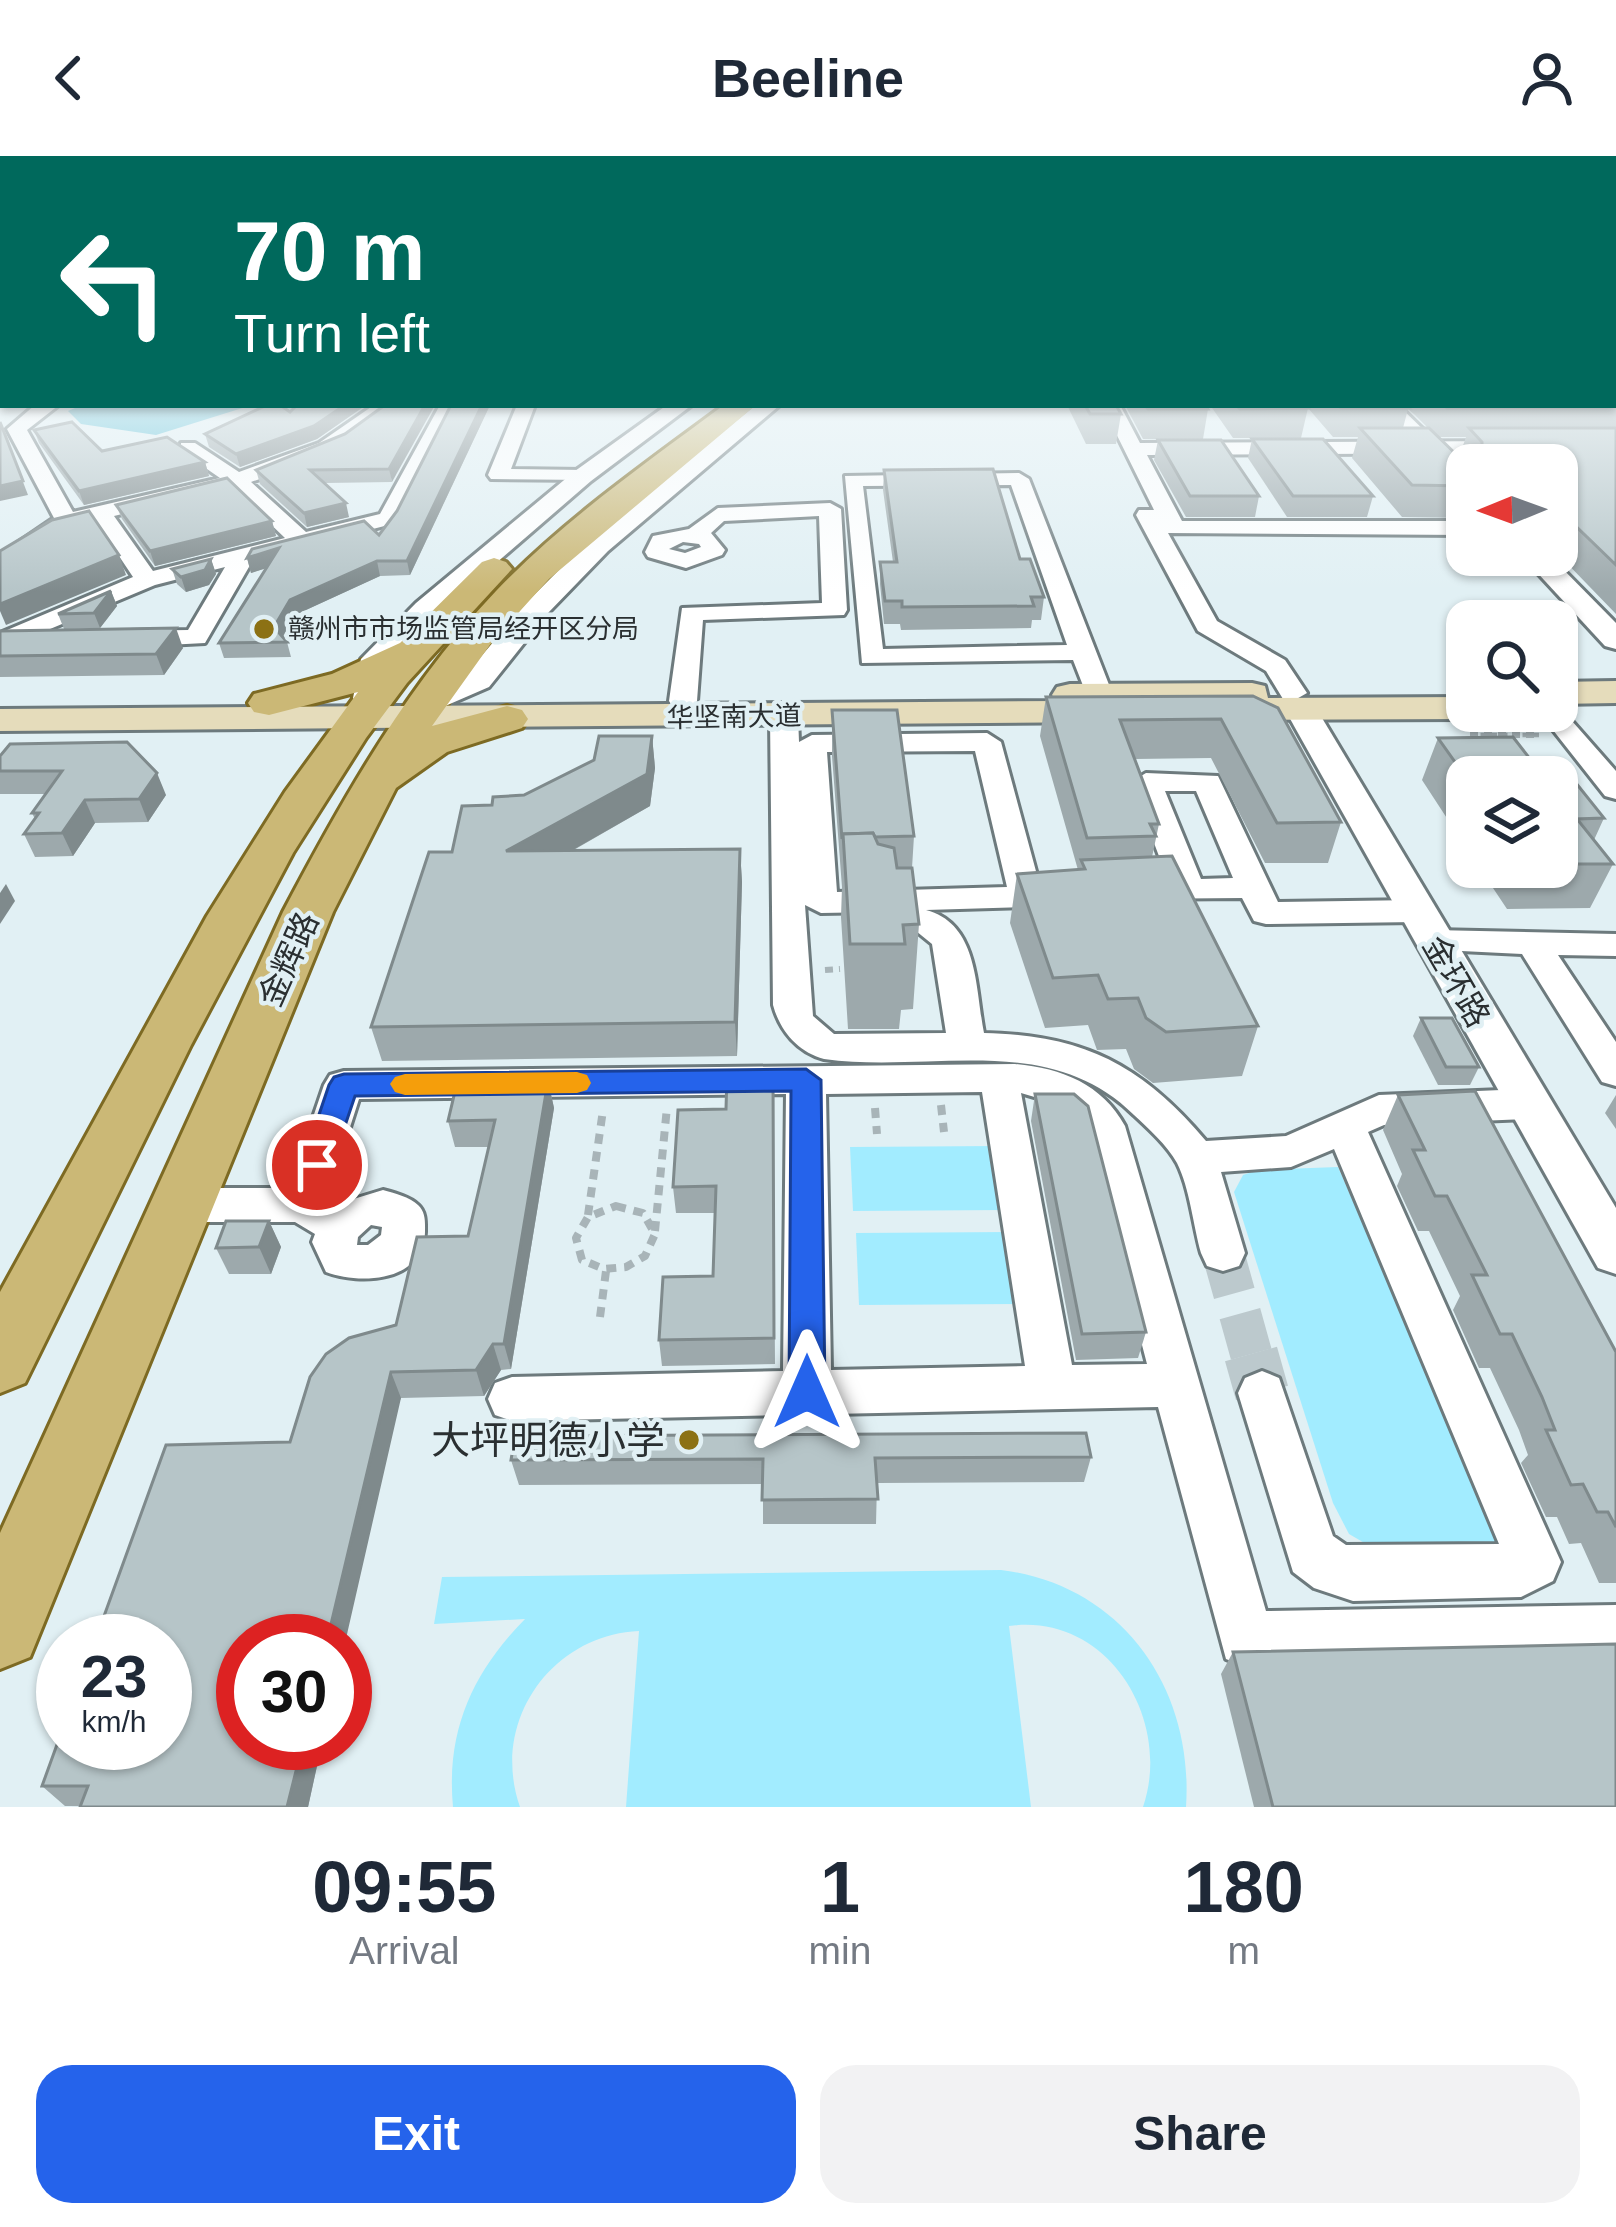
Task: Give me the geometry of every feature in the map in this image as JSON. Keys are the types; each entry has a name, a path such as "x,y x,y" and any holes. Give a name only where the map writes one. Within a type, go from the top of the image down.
{"main road":[{"name":"金辉路","path":"0,1361 234,910 339,792 422,640 528,539 661,438"},
{"name":"金辉路","path":"387,703 482,631 564,545 700,438"},
{"path":"0,704 263,711 311,749 315,763 339,792 439,737 520,711 486,672 479,649 482,631"},
{"path":"1578,693 1616,692"},
{"path":"0,720 263,711 315,694 387,703"},
{"name":"华坚南大道","path":"520,711 683,700 1099,694 1296,700 1446,719"},
{"name":"华坚南大道","path":"387,703 520,711 784,716 1446,694"},
{"path":"1578,714 1616,707"},
{"name":"金辉路","path":"0,1628 308,912 339,792"}],"street":[{"path":"15,438 66,520"},
{"path":"0,565 66,520 237,480 338,438"},
{"path":"0,643 147,580 388,518 431,438"},
{"path":"513,438 498,475 583,476"},
{"path":"635,438 425,609 376,659 387,703 478,680 538,607 599,545 729,438"},
{"path":"1130,438 1174,528 1274,520 1387,520 1446,526"},
{"path":"1217,438 1229,456"},
{"path":"1316,438 1331,455"},
{"path":"1419,438 1446,465"},
{"path":"188,447 237,480 301,541"},
{"path":"1136,449 1229,456 1446,447"},
{"path":"1080,652 872,657 852,481 1018,478 1099,694"},
{"path":"683,700 694,576 718,514 830,508 835,610 694,576"},
{"path":"101,513 147,580"},
{"path":"1147,515 1207,626 1276,666 1296,700"},
{"path":"108,640 196,638 244,555"},
{"path":"1554,576 1616,640"},
{"path":"0,643 64,641"},
{"name":"金环路","path":"1296,700 1616,1253"},
{"path":"784,716 791,1005 796,1022 811,1039 838,1048 983,1062 1034,1078 1084,1100 1106,1126 1246,1639 1616,1633"},
{"path":"1572,732 1612,781"},
{"path":"1026,898 987,742 812,744 820,903 1026,898 1254,886"},
{"path":"1188,890 1146,782 1207,782 1267,913 1425,926 1534,945 1616,945"},
{"path":"791,918 905,917 937,927 949,939 983,1062 1052,1388"},
{"path":"1534,945 1616,1072"},
{"path":"180,1205 320,1218 344,1085 806,1080 983,1062 1012,1046 1093,1063 1161,1111 1196,1158 1223,1253"},
{"path":"806,1080 807,1392"},
{"path":"1196,1158 1291,1150 1379,1110 1528,1104"},
{"path":"1262,1393 1312,1553 1333,1569 1353,1574 1521,1570 1534,1562 1344,1124"},
{"path":"512,1399 1177,1385"}],"path":[{"path":"588,1217 607,1082"},
{"path":"655,1234 651,1222 631,1207 601,1209 579,1227 577,1250 582,1260 607,1271 634,1265 645,1257 655,1234 670,1082"},
{"path":"600,1317 607,1271"}],"shaded area":[{"path":"996,1146 1006,1210 853,1211 850,1147"},
{"path":"1338,1167 1506,1550 1380,1552 1349,1534 1333,1503 1234,1192 1243,1175 1258,1170"},
{"path":"1010,1232 1021,1304 859,1305 856,1233"},
{"path":"1001,1570 1044,1580 1082,1597 1115,1620 1142,1650 1163,1684 1177,1722 1185,1763 1186,1807 1143,1807 1150,1773 1140,1707 1124,1678 1102,1654 1076,1636 1044,1626 1009,1626 1031,1807 626,1807 639,1631 607,1636 579,1648 535,1689 521,1715 514,1744 513,1775 520,1807 453,1807 454,1753 466,1705 490,1660 525,1619 434,1624 442,1577"}],"building":[{"path":"0,438 6,438 23,481 0,486"},
{"path":"40,438 89,438 102,451 169,438 205,462 79,491"},
{"path":"211,438 280,438 236,454"},
{"path":"335,438 406,438 389,469 310,470 346,503 304,513 256,470"},
{"path":"434,438 466,438 407,561 377,561 290,600 274,627 287,642 219,643 279,548 247,558 252,549 364,521 379,535 397,511"},
{"path":"1369,438 1439,438 1446,445 1446,486 1412,485"},
{"path":"1478,438 1616,438 1616,565 1578,528 1578,444 1482,444"},
{"path":"1252,439 1323,439 1373,496 1293,496"},
{"path":"1158,440 1221,440 1259,496 1190,496"},
{"path":"993,469 1020,559 1030,559 1044,597 1031,597 1034,606 902,607 902,601 885,601 880,562 897,562 884,470"},
{"path":"227,478 272,521 150,551 116,505"},
{"path":"89,511 119,555 0,604 0,551 52,520"},
{"path":"211,559 205,570 181,577 172,569"},
{"path":"111,591 94,613 58,614"},
{"path":"176,628 156,654 0,656 0,631"},
{"path":"1253,696 1278,708 1341,822 1277,823 1221,719 1120,720 1159,824 1150,824 1156,836 1087,838 1046,697"},
{"path":"832,710 897,710 914,836 843,834 842,839"},
{"path":"599,736 652,736 647,774 506,851 740,849 735,1022 371,1027 429,852 452,852 462,806 492,805 493,797 524,795 594,760"},
{"path":"1513,737 1528,756 1451,756 1438,738"},
{"path":"127,742 157,773 139,799 85,800 62,833 24,834 39,813 32,813 62,771 0,771 0,756 10,744"},
{"path":"1578,786 1604,818 1578,819"},
{"path":"1578,820 1613,864 1578,864"},
{"path":"873,833 878,844 894,848 897,868 912,868 919,924 903,925 905,944 850,944 843,834"},
{"path":"1172,856 1258,1026 1166,1032 1146,1018 1138,998 1108,999 1098,975 1053,978 1017,874 1085,869 1081,860"},
{"path":"1421,1018 1452,1018 1479,1067 1446,1067"},
{"path":"773,1074 774,1338 659,1340 663,1277 713,1276 716,1186 673,1187 678,1110 726,1109 727,1075"},
{"path":"548,1081 504,1344 493,1344 476,1370 391,1372 333,1614 216,1614 216,1770 296,1770 287,1807 80,1807 88,1786 42,1786 48,1770 192,1770 192,1614 105,1614 166,1445 290,1442 310,1377 326,1354 349,1338 396,1325 417,1237 468,1236 495,1120 448,1121 457,1083"},
{"path":"1475,1091 1616,1352 1616,1527 1608,1512 1597,1512 1583,1484 1571,1485 1546,1430 1555,1430 1542,1397 1512,1334 1500,1334 1472,1275 1487,1275 1447,1196 1435,1196 1413,1150 1425,1150 1398,1095"},
{"path":"1035,1094 1074,1094 1088,1106 1146,1332 1082,1334"},
{"path":"226,1221 269,1221 259,1247 216,1248"},
{"path":"1086,1433 1091,1457 875,1458 878,1499 762,1500 763,1459 511,1460 515,1436"},
{"path":"1616,1644 1616,1807 1273,1807 1233,1652"}],"tunnel":[{"path":"1223,1253 1252,1357"},
{"path":"1251,1354 1262,1393"}],"slow traffic":[{"path":"405,1084 577,1083"}],"place":[{"name":"赣州市市场监管局经开区分局","path":"264,629"},
{"name":"大坪明德小学","path":"689,1440"}],"route":[{"path":"317,1165 344,1085 806,1080 807,1392"}]}
